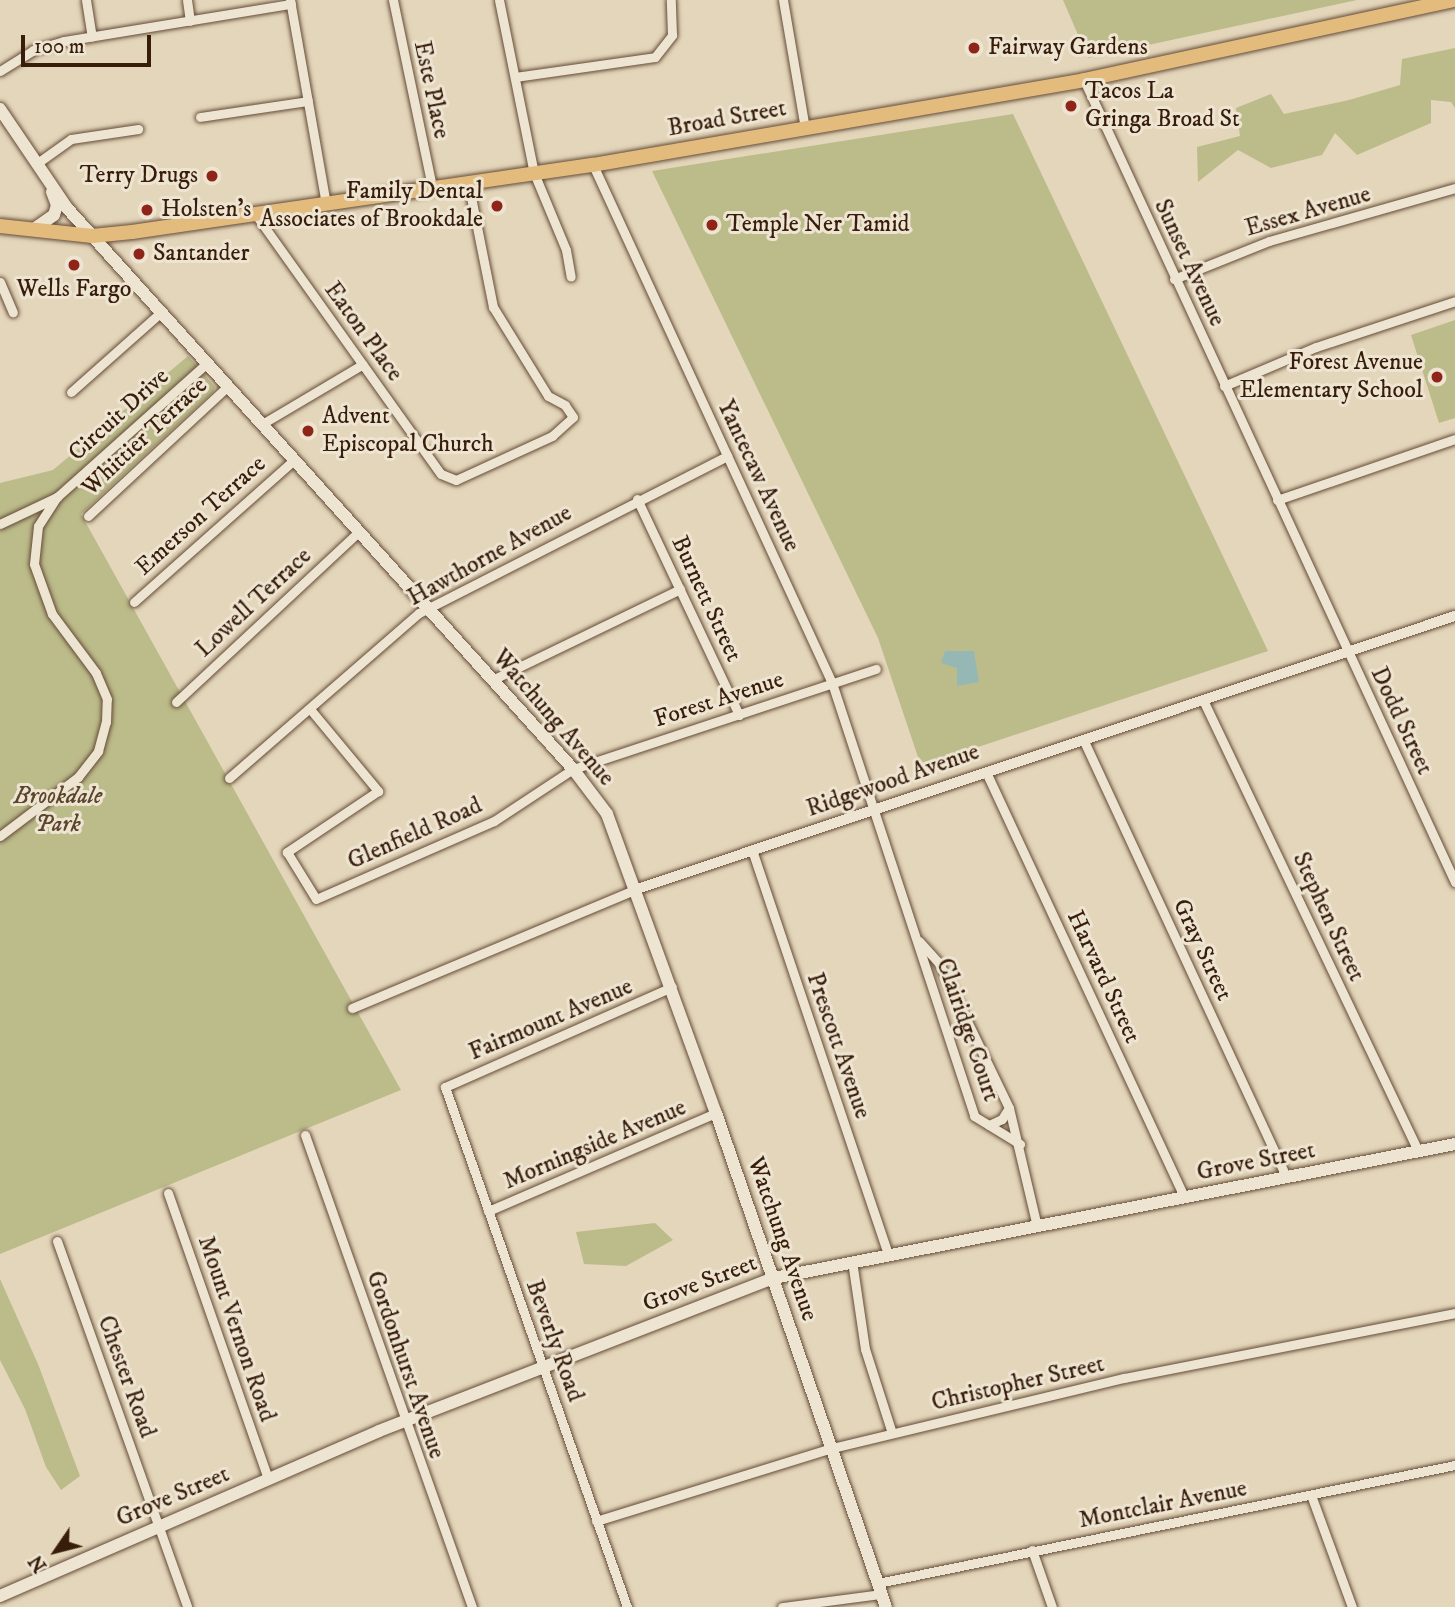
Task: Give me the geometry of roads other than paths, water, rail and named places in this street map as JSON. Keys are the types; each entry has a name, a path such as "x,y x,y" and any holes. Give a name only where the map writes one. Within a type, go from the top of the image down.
{"main road":[{"name":"Broad Street","path":"0,226 92,236 256,215 593,165 1084,80 1455,0"},
{"name":"Watchung Avenue","path":"0,109 50,185 92,236 573,769 607,814 672,987 886,1607"},
{"path":"34,229 54,215 57,205 50,185"},
{"name":"Grove Street","path":"2,1597 159,1526 404,1422 774,1278 888,1253 1455,1144"}],"street":[{"path":"86,0 92,37"},
{"path":"187,0 190,21"},
{"name":"Este Place","path":"393,0 432,187"},
{"path":"499,0 534,173 566,250 571,277"},
{"path":"515,77 655,57 672,35 671,0"},
{"path":"783,0 805,129"},
{"path":"0,71 33,50 290,2 326,205"},
{"name":"Sunset Avenue","path":"1084,80 1348,652"},
{"path":"200,117 308,101"},
{"path":"36,164 71,139 138,129"},
{"name":"Yantecaw Avenue","path":"593,165 832,683 871,810"},
{"name":"Eaton Place","path":"256,215 447,478 468,476 552,436 573,417 565,405 548,396 492,307 468,182"},
{"name":"Essex Avenue","path":"1174,279 1269,241 1455,188"},
{"path":"0,282 13,312"},
{"path":"1224,386 1316,347 1455,301"},
{"path":"71,392 161,312"},
{"name":"Circuit Drive","path":"57,497 207,363"},
{"path":"262,424 363,364"},
{"name":"Whittier Terrace","path":"88,516 228,386"},
{"path":"1277,500 1455,439"},
{"name":"Hawthorne Avenue","path":"229,778 427,608 727,456"},
{"name":"Emerson Terrace","path":"134,602 294,460"},
{"path":"0,524 57,497"},
{"path":"0,836 78,777 98,751 106,722 107,699 96,673 52,614 34,564 38,526 57,497"},
{"name":"Burnett Street","path":"638,499 738,715"},
{"name":"Lowell Terrace","path":"176,702 359,532"},
{"path":"492,680 680,589"},
{"name":"Ridgewood Avenue","path":"352,1008 637,889 1455,616"},
{"name":"Dodd Street","path":"1348,652 1451,865 1455,882"},
{"name":"Forest Avenue","path":"573,769 876,668"},
{"name":"Stephen Street","path":"1203,700 1418,1151"},
{"name":"Glenfield Road","path":"310,709 378,791 287,852 316,900 494,821 573,769"},
{"name":"Gray Street","path":"1083,739 1286,1177"},
{"name":"Harvard Street","path":"986,772 1185,1198"},
{"name":"Clairidge Court","path":"871,810 918,940 974,1116 1020,1144"},
{"name":"Prescott Avenue","path":"752,850 888,1253"},
{"name":"Clairidge Court","path":"918,940 946,975 1009,1108 1020,1144 1037,1226"},
{"name":"Fairmount Avenue","path":"444,1087 672,987"},
{"name":"Beverly Road","path":"444,1087 627,1607"},
{"name":"Clairidge Court","path":"989,1125 1002,1119 1009,1108"},
{"name":"Morningside Avenue","path":"488,1211 716,1113"},
{"name":"Gordonhurst Avenue","path":"305,1136 404,1422 472,1607"},
{"name":"Mount Vernon Road","path":"168,1193 268,1479"},
{"name":"Chester Road","path":"58,1241 187,1607"},
{"path":"852,1261 865,1349 892,1433"},
{"name":"Christopher Street","path":"596,1521 832,1448 892,1433 1124,1378 1455,1313"},
{"name":"Montclair Avenue","path":"782,1607 880,1589 1032,1550 1455,1465"},
{"path":"1311,1495 1352,1607"},
{"path":"1032,1550 1052,1607"}],"water":[{"path":"945,651 974,651 979,682 957,686 957,668 941,663"}],"place":[{"name":"Fairway Gardens","path":"974,48"},
{"name":"Tacos La Gringa Broad St","path":"1071,106"},
{"name":"Terry Drugs","path":"212,176"},
{"name":"Family Dental Associates of Brookdale","path":"497,206"},
{"name":"Holsten's","path":"147,210"},
{"name":"Temple Ner Tamid","path":"712,225"},
{"name":"Santander","path":"139,254"},
{"name":"Wells Fargo","path":"74,265"},
{"name":"Forest Avenue Elementary School","path":"1437,377"},
{"name":"Advent Episcopal Church","path":"308,431"}],"park label":[{"name":"Brookdale Park","path":"58,811"}]}
